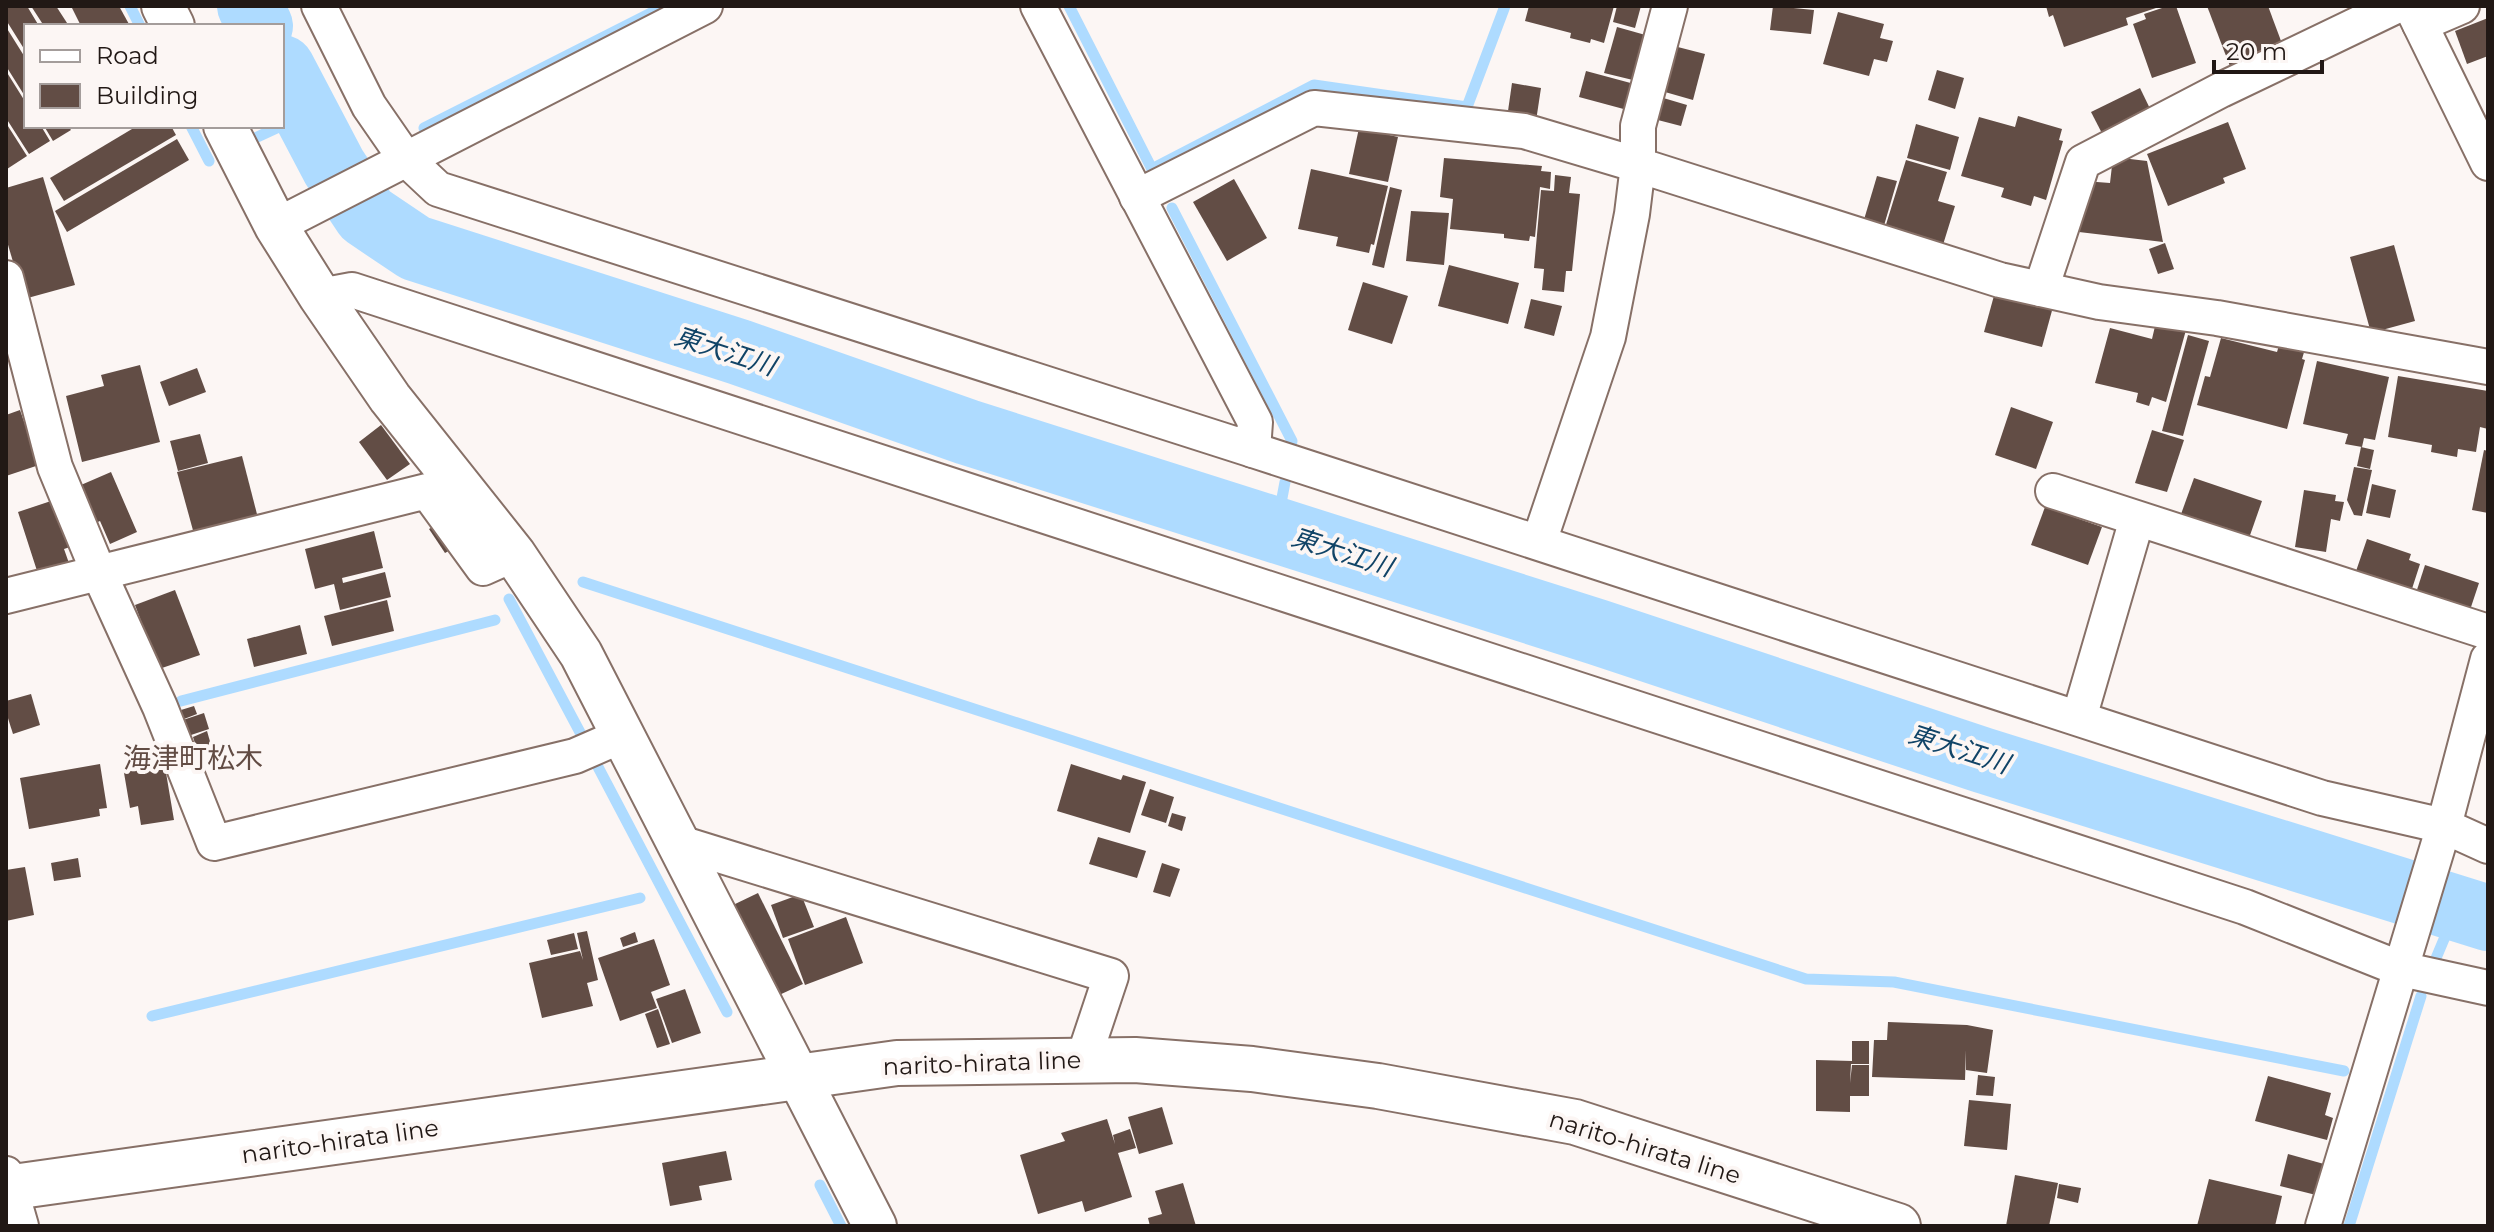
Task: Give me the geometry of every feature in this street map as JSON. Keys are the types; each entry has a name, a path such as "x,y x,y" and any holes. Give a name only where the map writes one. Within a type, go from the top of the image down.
{"main road":[{"name":"narito-hirata line","path":"11,1194 897,1063 1135,1060 1252,1069 1378,1086 1575,1122 1898,1226"}],"street":[{"path":"163,6 172,24"},
{"path":"319,6 399,162 438,189 1539,542 2440,836 2488,846"},
{"path":"285,221 705,6"},
{"path":"1038,6 1255,422 1253,450"},
{"path":"1539,542 1608,337 1632,214 1638,165 1638,126 1670,6"},
{"path":"2041,289 2083,162 2221,90 2409,12 2462,6"},
{"path":"2409,12 2488,163"},
{"path":"1137,197 1314,108 1524,131 1985,275 2041,289 2099,302 2217,318 2488,367"},
{"path":"226,128 285,221 320,296 390,398 514,554 581,654 875,1226"},
{"path":"6,278 55,467 160,707 214,843 575,756 623,735"},
{"path":"320,296 352,290 2404,957 2488,988"},
{"path":"6,596 427,491 483,568 514,554"},
{"path":"2053,491 2488,632"},
{"path":"2079,718 2137,519"},
{"path":"2323,1226 2440,836 2488,659"},
{"path":"680,843 1111,976 1083,1060"}],"building":[{"path":"6,6 27,6 38,24 24,24 24,49 6,20"},
{"path":"31,6 56,6 68,24 43,24"},
{"path":"71,6 119,6 129,24 80,24"},
{"path":"1529,6 1614,6 1604,43 1591,39 1590,43 1570,38 1571,33 1525,21"},
{"path":"1617,6 1641,6 1635,28 1613,22"},
{"path":"1773,6 1814,10 1811,34 1770,30"},
{"path":"2046,6 2159,7 2126,18 2128,25 2064,47 2053,15 2049,17"},
{"path":"2176,6 2196,63 2152,78 2133,24 2146,19 2144,14"},
{"path":"2207,6 2268,6 2284,49 2231,69"},
{"path":"1838,12 1884,24 1880,38 1893,41 1887,62 1874,59 1869,76 1823,64"},
{"path":"2488,18 2488,56 2467,64 2455,31"},
{"path":"6,27 24,56 24,95 6,66"},
{"path":"1617,27 1649,36 1637,81 1604,73"},
{"path":"1670,45 1705,54 1693,100 1658,90"},
{"path":"1937,70 1964,78 1955,109 1928,100"},
{"path":"6,71 24,100 24,128 42,128 50,141 29,154 6,118"},
{"path":"1586,71 1638,85 1631,111 1579,97"},
{"path":"1512,83 1541,88 1536,121 1507,118"},
{"path":"2140,88 2155,119 2107,143 2091,112"},
{"path":"1660,97 1687,105 1681,126 1654,119"},
{"path":"2018,116 2062,129 2059,140 2063,141 2046,200 2034,196 2031,206 2001,197 2004,188 1961,176 1979,117 2015,127"},
{"path":"2228,122 2246,169 2223,178 2225,183 2168,206 2147,154"},
{"path":"6,123 27,156 7,169 6,167"},
{"path":"1916,124 1959,137 1950,170 1907,158"},
{"path":"45,128 71,130 53,141"},
{"path":"134,128 172,128 176,135 64,201 50,178"},
{"path":"1359,128 1398,137 1388,182 1349,174"},
{"path":"177,139 189,160 67,232 55,211"},
{"path":"2113,157 2147,161 2163,242 2079,232 2084,181 2110,183"},
{"path":"1444,158 1542,166 1541,171 1551,172 1550,189 1540,187 1535,237 1530,236 1529,241 1504,238 1504,234 1450,229 1453,199 1440,197"},
{"path":"1906,160 1947,172 1938,201 1955,206 1942,248 1884,231"},
{"path":"1311,169 1388,186 1374,245 1371,244 1369,253 1336,246 1338,237 1298,229"},
{"path":"1555,175 1571,177 1569,193 1580,194 1572,271 1566,271 1564,292 1542,290 1544,269 1534,268 1541,190 1554,191"},
{"path":"1877,176 1897,181 1883,229 1863,223"},
{"path":"43,177 75,285 24,299 6,238 6,188"},
{"path":"1234,179 1267,238 1227,261 1193,202"},
{"path":"1390,187 1402,190 1384,268 1372,265"},
{"path":"1411,211 1449,213 1444,265 1406,261"},
{"path":"2165,243 2174,269 2158,274 2149,249"},
{"path":"2394,245 2415,321 2371,333 2350,257"},
{"path":"1449,265 1519,283 1508,324 1438,306"},
{"path":"1363,282 1408,296 1392,344 1348,330"},
{"path":"1995,292 2053,307 2042,347 1984,332"},
{"path":"1531,299 1562,306 1554,336 1524,328"},
{"path":"2156,322 2186,330 2166,402 2152,397 2149,406 2136,402 2138,393 2095,383 2110,328 2152,339"},
{"path":"2188,335 2209,341 2183,436 2162,431"},
{"path":"2221,338 2277,352 2280,342 2305,349 2302,359 2305,360 2287,429 2197,405 2205,376 2210,377"},
{"path":"2317,361 2389,377 2375,440 2364,438 2362,447 2345,444 2348,434 2303,424"},
{"path":"140,365 160,442 82,462 66,396 104,386 101,375"},
{"path":"197,368 206,392 169,406 160,382"},
{"path":"2398,376 2488,391 2488,429 2480,427 2476,452 2458,449 2457,457 2431,452 2432,445 2388,437"},
{"path":"2011,407 2053,422 2036,469 1995,455"},
{"path":"20,410 39,465 6,476 6,415"},
{"path":"381,425 410,464 387,480 359,442"},
{"path":"2152,430 2184,440 2167,492 2135,483"},
{"path":"200,434 208,463 178,471 170,441"},
{"path":"2361,447 2374,450 2370,469 2357,466"},
{"path":"2484,450 2488,451 2488,513 2472,510"},
{"path":"242,456 258,518 194,534 177,472"},
{"path":"2354,467 2372,470 2362,516 2354,515 2347,500"},
{"path":"111,472 137,532 110,544 100,521 91,525 74,488"},
{"path":"2194,478 2262,501 2248,541 2180,517"},
{"path":"2372,484 2396,490 2390,518 2366,513"},
{"path":"2304,490 2336,495 2335,501 2344,502 2340,521 2331,519 2326,552 2295,547"},
{"path":"54,500 70,547 64,549 70,566 39,577 18,512"},
{"path":"2045,507 2102,527 2088,565 2031,545"},
{"path":"440,523 454,548 445,553 429,529"},
{"path":"374,531 383,568 342,578 343,583 385,572 391,597 340,610 334,584 315,589 305,549"},
{"path":"2367,539 2411,554 2409,560 2420,564 2410,595 2354,577"},
{"path":"2425,565 2479,583 2469,613 2415,596"},
{"path":"175,590 200,655 159,669 135,605"},
{"path":"387,600 394,631 332,646 324,616"},
{"path":"300,625 307,654 254,667 247,639"},
{"path":"31,694 40,725 13,734 6,701"},
{"path":"194,706 197,714 184,719 181,710"},
{"path":"204,713 209,729 185,737 180,721"},
{"path":"207,731 211,745 197,750 193,737"},
{"path":"163,755 174,820 141,825 138,806 130,808 123,767 131,766 130,761"},
{"path":"100,764 107,808 99,809 100,816 29,829 20,778"},
{"path":"1071,764 1121,780 1123,775 1146,782 1130,833 1057,811"},
{"path":"1150,789 1174,797 1166,823 1141,815"},
{"path":"1172,813 1186,817 1182,831 1168,826"},
{"path":"1098,837 1146,851 1137,878 1089,864"},
{"path":"78,858 81,877 54,881 51,863"},
{"path":"1162,863 1180,869 1170,897 1153,892"},
{"path":"25,867 34,915 6,921 6,870"},
{"path":"758,893 803,984 777,996 733,905"},
{"path":"801,894 814,927 783,938 771,905"},
{"path":"846,917 863,963 805,985 788,939"},
{"path":"587,931 598,980 587,983 593,1006 542,1018 529,963 580,951 583,960 577,933"},
{"path":"635,932 638,942 623,947 620,938"},
{"path":"574,933 578,949 551,955 547,940"},
{"path":"654,939 670,985 651,992 657,1008 620,1021 598,958"},
{"path":"685,989 701,1033 672,1043 656,999"},
{"path":"658,1009 670,1044 657,1048 645,1014"},
{"path":"1888,1022 1967,1025 1993,1030 1987,1073 1966,1070 1966,1050 1965,1080 1872,1077 1874,1040 1887,1040"},
{"path":"1852,1041 1869,1041 1869,1064 1851,1064 1850,1083 1852,1065 1869,1065 1869,1096 1850,1096 1850,1112 1816,1111 1816,1060 1852,1061"},
{"path":"1978,1075 1995,1077 1993,1096 1976,1095"},
{"path":"2268,1076 2331,1093 2325,1115 2333,1118 2327,1140 2255,1121"},
{"path":"1969,1100 2011,1104 2007,1150 1964,1146"},
{"path":"1162,1107 1173,1144 1139,1154 1128,1117"},
{"path":"1107,1119 1115,1144 1113,1135 1130,1129 1136,1148 1118,1153 1132,1197 1085,1212 1082,1201 1038,1214 1020,1155 1065,1141 1061,1133"},
{"path":"726,1151 732,1180 699,1186 702,1200 670,1206 662,1163"},
{"path":"2288,1154 2324,1164 2316,1195 2280,1186"},
{"path":"2015,1175 2058,1183 2049,1226 2006,1226"},
{"path":"2209,1179 2282,1196 2275,1226 2197,1226"},
{"path":"1183,1183 1196,1226 1150,1226 1148,1218 1162,1214 1155,1191"},
{"path":"2059,1184 2081,1188 2078,1203 2057,1198"}],"waterway":[{"path":"130,6 139,24"},
{"name":"東大江川","path":"250,6 259,24"},
{"path":"424,128 665,6"},
{"path":"1069,6 1154,173"},
{"path":"1152,169 1314,85 1467,107 1505,6"},
{"name":"東大江川","path":"284,72 334,167 366,215 415,248 739,352 967,432 1597,632 1982,760 2488,918"},
{"path":"284,124 306,114"},
{"path":"192,128 209,161"},
{"path":"255,138 277,128"},
{"path":"1172,208 1292,441 1290,451"},
{"path":"1276,530 1285,482"},
{"path":"583,582 1806,979 1894,982 2344,1071"},
{"path":"509,599 582,736"},
{"path":"181,701 495,620"},
{"path":"598,767 727,1012"},
{"path":"152,1016 640,898"},
{"path":"2434,963 2457,908"},
{"path":"2349,1226 2421,996"},
{"path":"820,1185 841,1226"}],"district":[{"name":"海津町松木","path":"193,758"}]}
